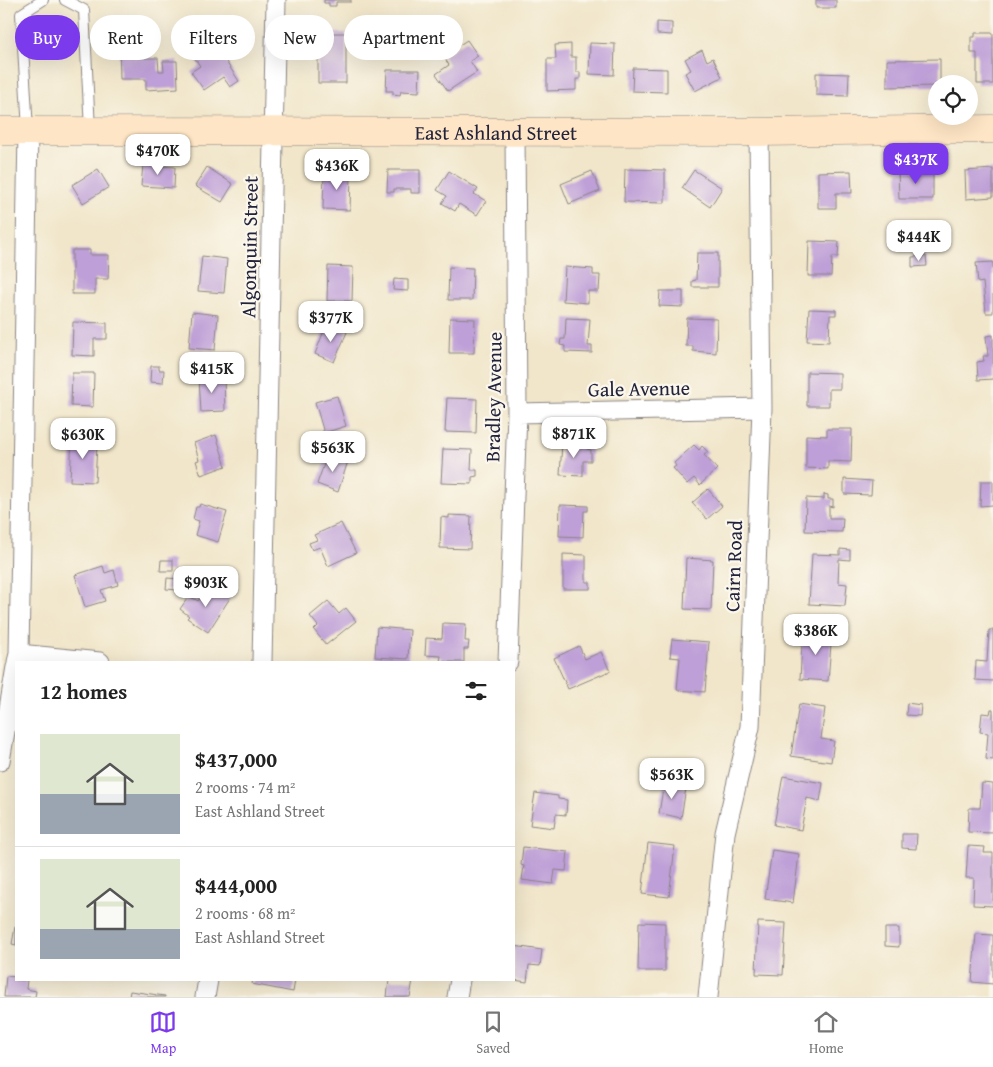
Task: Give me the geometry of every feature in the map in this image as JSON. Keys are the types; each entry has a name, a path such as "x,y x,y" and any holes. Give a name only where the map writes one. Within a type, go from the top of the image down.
{"main road":[{"name":"East Ashland Street","path":"0,131 760,132 993,129"}],"street":[{"name":"Algonquin Street","path":"262,661 275,132 276,0"},
{"path":"17,661 28,131"},
{"name":"Bradley Avenue","path":"508,661 517,413 516,132"},
{"name":"Cairn Road","path":"708,997 725,833 750,727 762,408 760,132"},
{"name":"Gale Avenue","path":"517,413 762,408"},
{"path":"0,761 15,673"},
{"path":"205,997 208,981"},
{"path":"457,997 460,981"}],"lane":[{"path":"28,131 21,14 42,0"},
{"path":"66,0 84,10 90,131"}],"building":[{"path":"324,0 351,0 351,2 336,2 336,6 329,6 329,3 324,3"},
{"path":"816,0 836,0 836,8 816,8"},
{"path":"657,22 672,23 672,35 657,34"},
{"path":"334,33 344,33 346,83 318,83 318,60 334,60"},
{"path":"975,33 993,33 993,84 978,84 977,53 971,53 971,37 975,37"},
{"path":"467,40 478,56 470,61 477,72 448,91 436,74 449,65 446,60 463,60 463,43"},
{"path":"590,43 615,44 614,75 589,74"},
{"path":"571,44 571,57 576,57 576,72 580,72 580,79 576,79 576,90 547,91 547,59 556,59 555,45"},
{"path":"702,50 707,61 713,58 722,77 695,91 685,73 691,70 685,59"},
{"path":"940,59 940,75 928,75 928,86 887,87 887,60"},
{"path":"120,60 158,60 159,71 164,71 163,61 177,61 178,88 146,90 146,79 120,79"},
{"path":"196,60 225,60 239,81 230,87 223,77 204,90 191,72 200,66"},
{"path":"633,68 667,69 667,92 632,91"},
{"path":"387,70 420,70 419,92 401,91 400,95 393,94 393,91 386,91"},
{"path":"816,73 849,74 848,96 816,95"},
{"path":"155,162 160,162 160,166 175,167 174,188 141,186 143,165 155,166"},
{"path":"207,167 233,184 222,202 195,186"},
{"path":"98,169 109,187 83,203 72,185"},
{"path":"625,169 665,170 665,203 624,202"},
{"path":"993,169 993,197 966,199 965,171"},
{"path":"324,170 333,170 333,174 351,174 350,210 323,209"},
{"path":"388,170 420,170 420,193 411,193 411,189 394,189 394,192 387,192"},
{"path":"694,170 722,188 710,207 682,188"},
{"path":"449,171 478,189 474,194 486,201 477,215 459,204 455,211 442,203 447,196 437,190"},
{"path":"592,171 600,191 569,204 561,184"},
{"path":"851,171 852,193 836,193 836,208 818,208 818,172"},
{"path":"898,171 933,171 933,199 899,199"},
{"path":"809,241 839,242 838,257 832,257 831,276 808,276"},
{"path":"72,250 90,250 90,255 109,255 108,279 95,279 95,294 72,294"},
{"path":"697,253 718,253 718,287 692,287 692,281 696,280"},
{"path":"202,256 227,259 224,293 198,291"},
{"path":"926,256 927,266 912,267 912,257"},
{"path":"993,262 993,313 986,313 983,282 978,283 976,263"},
{"path":"328,266 353,267 352,301 327,301"},
{"path":"449,267 473,268 472,300 448,300"},
{"path":"565,267 593,269 593,275 600,275 599,291 588,291 588,303 563,301"},
{"path":"394,279 408,280 408,291 393,290"},
{"path":"660,291 683,291 683,307 659,306"},
{"path":"809,309 836,310 836,315 830,315 829,342 807,341"},
{"path":"192,312 218,315 215,350 189,348"},
{"path":"450,318 475,319 474,353 449,353"},
{"path":"566,318 590,319 588,346 592,346 592,353 565,352 565,346 560,345 561,339 565,339"},
{"path":"687,318 717,319 716,353 693,351 693,346 686,346"},
{"path":"73,322 107,323 107,339 94,339 94,356 72,355"},
{"path":"327,323 347,332 334,362 315,354"},
{"path":"993,335 993,379 978,380 977,362 984,361 983,356 988,356 986,336"},
{"path":"151,366 159,366 159,370 164,370 163,383 150,382"},
{"path":"807,372 840,373 840,389 829,389 829,406 807,406"},
{"path":"72,373 94,373 93,407 71,406"},
{"path":"224,377 225,411 201,412 199,378"},
{"path":"337,396 346,426 324,433 315,402"},
{"path":"447,398 477,399 476,433 445,432"},
{"path":"827,429 852,429 851,462 828,461 828,469 806,468 806,435 827,436"},
{"path":"72,435 86,436 86,445 97,445 95,482 70,481"},
{"path":"216,435 226,466 201,475 196,461 199,460 194,443"},
{"path":"562,443 587,445 587,449 591,450 591,461 583,461 583,476 560,475"},
{"path":"694,445 699,450 702,446 708,452 704,455 717,469 700,485 694,478 687,484 673,468 676,466 674,463"},
{"path":"443,449 472,450 471,470 477,470 477,476 472,477 472,484 441,483"},
{"path":"328,453 348,461 338,492 317,484"},
{"path":"844,479 872,481 871,495 844,494"},
{"path":"981,481 993,481 993,505 980,506"},
{"path":"708,489 722,506 707,519 692,503"},
{"path":"824,494 828,495 828,499 833,499 833,507 829,506 829,518 843,518 842,532 805,531 806,498 824,499"},
{"path":"200,504 227,512 218,542 195,535 199,521 193,519 196,507 199,507"},
{"path":"560,505 588,506 588,511 584,511 583,537 559,536"},
{"path":"449,515 471,516 470,549 440,548 441,517 449,518"},
{"path":"341,523 356,553 328,566 320,547 312,550 309,543 317,540 314,535"},
{"path":"840,549 850,550 850,560 839,559 838,583 847,584 845,606 809,604 812,554 840,555"},
{"path":"563,554 586,555 586,582 590,582 590,589 563,589"},
{"path":"686,558 713,560 711,610 684,609"},
{"path":"161,560 173,560 173,571 160,571"},
{"path":"103,566 105,573 114,570 118,585 101,590 105,601 85,607 75,575"},
{"path":"167,578 179,579 178,590 166,589"},
{"path":"210,584 230,598 208,632 187,618 189,616 180,609 189,596 198,601"},
{"path":"328,601 339,614 346,608 356,621 326,645 314,630 318,626 310,616"},
{"path":"443,623 466,624 465,641 469,641 468,649 464,649 464,661 440,661 441,656 425,655 426,638 442,639"},
{"path":"377,627 410,630 408,659 375,657"},
{"path":"807,630 832,632 828,681 800,679 802,644 806,644"},
{"path":"989,630 993,630 993,681 975,680 976,661 987,662"},
{"path":"672,639 709,642 705,692 677,690 680,658 670,657"},
{"path":"579,646 585,659 601,652 610,671 568,689 554,658"},
{"path":"907,703 921,705 920,716 906,715"},
{"path":"799,704 825,708 821,739 834,741 831,762 791,756"},
{"path":"991,709 993,709 993,760 986,759 988,733 980,732 982,713 990,714"},
{"path":"783,776 823,783 820,801 807,798 801,830 774,825"},
{"path":"664,783 686,788 681,818 659,813"},
{"path":"982,783 993,784 993,833 968,832 969,808 980,808"},
{"path":"535,793 558,796 558,799 567,800 566,815 556,814 554,828 530,825"},
{"path":"902,834 917,834 916,849 902,848"},
{"path":"648,843 675,846 669,897 642,894"},
{"path":"968,846 985,847 984,853 993,853 993,906 973,905 974,878 966,878"},
{"path":"523,847 568,852 566,871 555,870 553,884 522,880 524,866 521,865"},
{"path":"772,850 799,854 793,903 765,899"},
{"path":"639,922 665,923 665,971 638,971"},
{"path":"758,922 786,923 783,975 756,974"},
{"path":"15,927 15,945 12,944"},
{"path":"885,928 899,928 899,947 885,946"},
{"path":"976,934 993,935 993,984 972,982"},
{"path":"515,946 542,950 540,966 529,965 527,982 515,980"},
{"path":"6,976 15,977 15,981 27,981 26,989 36,991 35,997 4,997"},
{"path":"253,981 295,981 293,992 252,984"},
{"path":"389,981 413,981 410,997 387,997"},
{"path":"130,991 165,996 165,997 129,997"}]}
